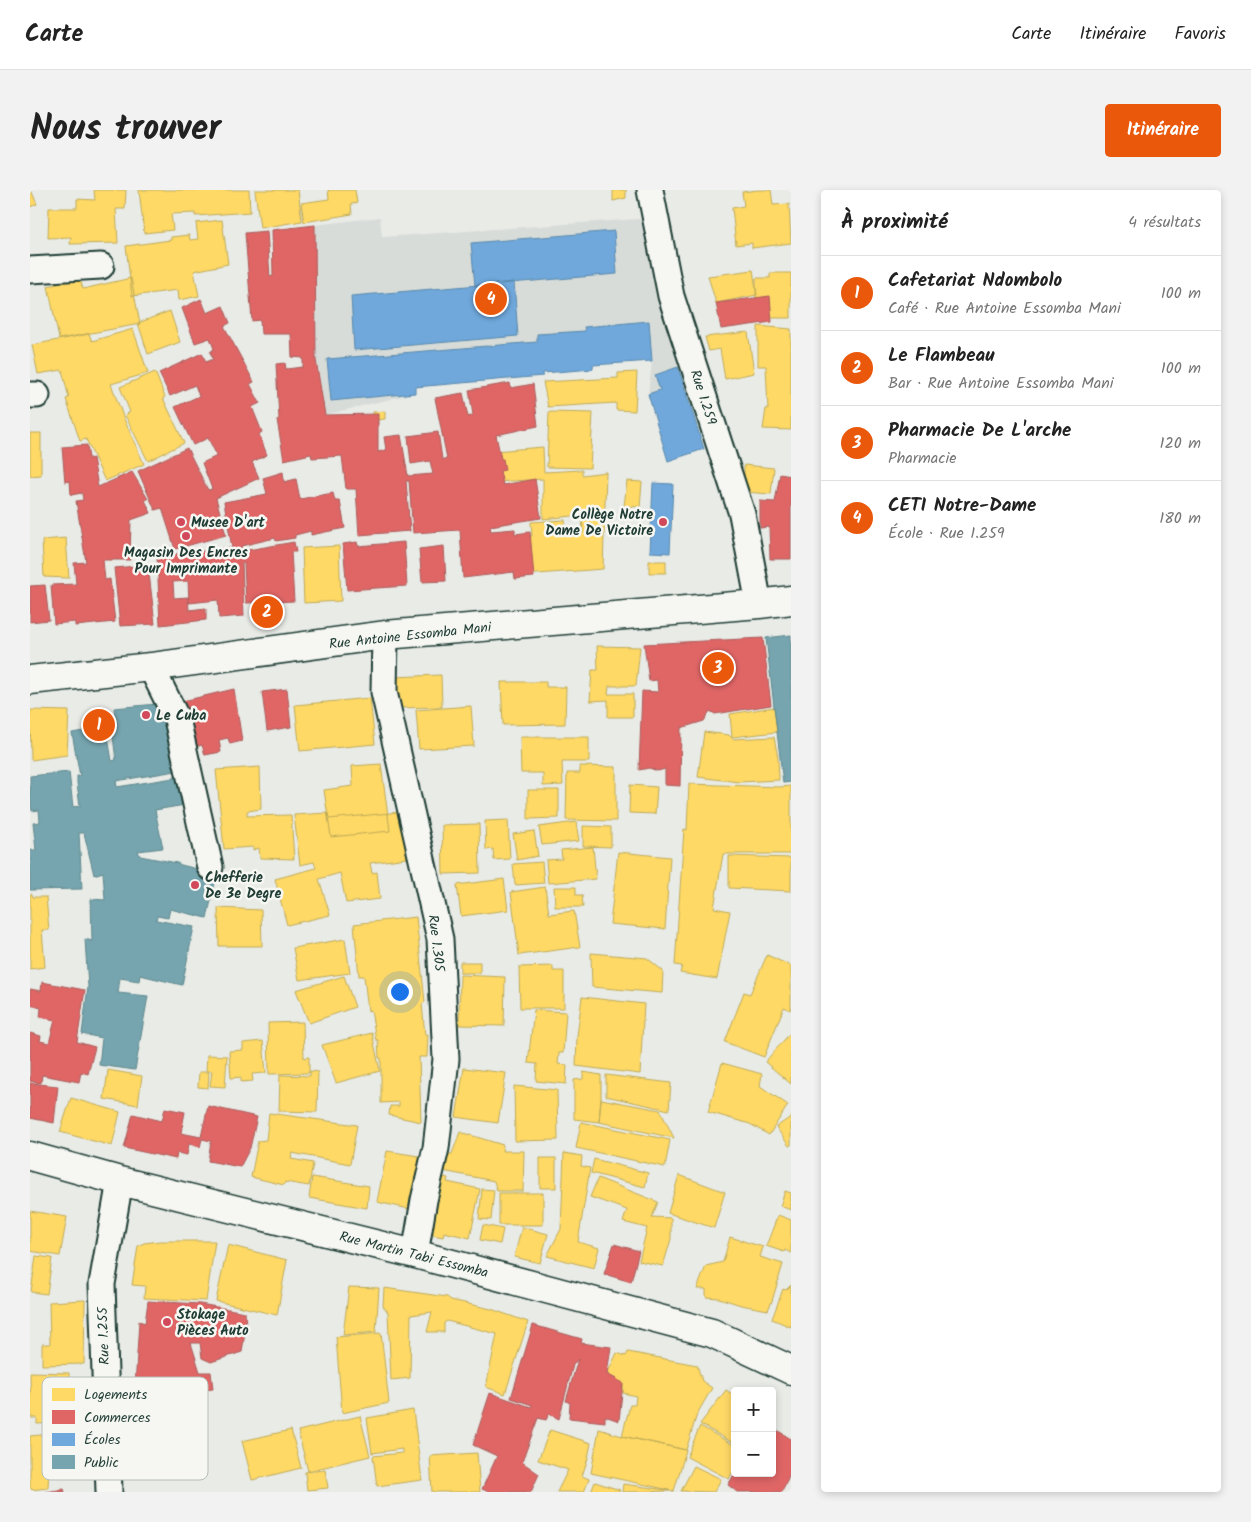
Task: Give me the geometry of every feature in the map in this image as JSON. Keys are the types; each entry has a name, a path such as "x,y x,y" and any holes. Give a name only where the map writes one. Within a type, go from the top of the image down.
{"main road":[{"name":"Rue Antoine Essomba Mani","path":"30,680 151,667 384,635 791,600"},
{"name":"Rue Martin Tabi Essomba","path":"30,1156 120,1181 415,1254 712,1333 791,1370"}],"street":[{"name":"Rue 1.259","path":"650,190 671,296 742,514 759,604"},
{"path":"30,270 101,266"},
{"name":"Rue 1.305","path":"384,635 384,692 440,939 446,1059 436,1148 424,1200 415,1254"},
{"path":"151,667 177,719 210,867"},
{"name":"Rue 1.255","path":"105,1377 102,1284 120,1181"}],"shaded area":[{"path":"380,217 382,237 651,218 678,367 704,449 668,461 648,394 652,361 593,365 593,369 544,373 543,376 415,387 415,393 325,415 316,360 315,225"}],"building: Logements":[{"path":"94,190 126,190 125,209 116,209 118,243 70,244 71,237 48,238 49,208 77,208 77,199 95,200"},
{"path":"139,190 249,190 250,212 195,216 195,213 171,214 173,230 144,233"},
{"path":"255,190 298,190 302,221 260,228"},
{"path":"328,190 355,190 357,203 351,204 352,214 304,222 301,203 329,199"},
{"path":"613,190 626,190 626,198 613,201"},
{"path":"771,190 773,205 789,204 791,243 752,248 752,243 736,245 732,208 744,206 742,192"},
{"path":"30,191 37,204 30,207"},
{"path":"222,220 228,264 194,271 199,296 179,300 178,290 132,296 126,246 171,240 171,237 189,235 190,240 198,239 196,223"},
{"path":"753,270 757,295 716,303 708,276"},
{"path":"770,273 791,273 791,318 756,318 756,278 770,278"},
{"path":"131,278 140,324 59,339 48,286 80,279 83,289"},
{"path":"170,311 180,342 148,354 138,323"},
{"path":"758,326 791,329 791,430 763,429 766,409 768,409 766,366 758,366"},
{"path":"133,329 148,373 111,384 144,464 105,481 86,439 80,441 66,399 69,398 62,370 38,374 32,345 89,334 92,341"},
{"path":"748,332 754,373 725,379 720,349 709,351 705,337"},
{"path":"155,372 165,397 163,398 184,443 148,461 125,415 130,412 120,387"},
{"path":"637,372 635,411 616,410 616,403 548,407 543,382 618,378 618,373"},
{"path":"385,411 385,419 374,420 373,412"},
{"path":"549,412 593,413 590,468 547,467"},
{"path":"30,433 41,433 41,475 30,476"},
{"path":"543,447 544,472 582,470 582,475 606,472 603,569 524,575 523,567 527,567 524,537 532,536 531,522 565,520 566,535 583,533 582,515 543,519 543,479 496,482 495,451"},
{"path":"744,465 774,468 771,494 744,492"},
{"path":"627,481 642,482 640,507 624,506"},
{"path":"66,538 69,578 44,577 42,540"},
{"path":"339,546 341,601 304,603 302,548"},
{"path":"649,561 666,561 666,573 649,573"},
{"path":"597,646 640,647 636,686 609,686 608,694 633,694 633,717 608,717 608,700 590,701 592,670 598,670"},
{"path":"441,675 442,707 394,708 393,677"},
{"path":"501,682 546,682 546,687 566,687 565,724 503,725"},
{"path":"370,698 375,744 300,751 295,705"},
{"path":"471,706 474,746 419,749 416,710"},
{"path":"774,707 777,732 732,737 730,714"},
{"path":"30,710 69,711 67,755 31,760"},
{"path":"704,732 729,735 733,739 774,737 778,758 779,780 739,782 698,777"},
{"path":"520,737 589,737 589,762 562,762 563,785 543,786 543,773 521,773"},
{"path":"381,764 390,831 331,837 324,790 353,786 352,766"},
{"path":"580,766 616,767 616,821 566,820 567,773 580,773"},
{"path":"260,767 261,809 247,811 247,816 291,815 294,859 260,858 259,848 253,850 253,847 224,849 216,770"},
{"path":"689,784 791,786 791,854 723,854 714,908 730,911 717,979 680,973 682,966 675,965 684,829 687,830"},
{"path":"630,785 657,787 655,814 629,813"},
{"path":"528,790 559,790 559,818 528,819"},
{"path":"400,812 407,858 370,863 372,873 377,872 380,899 346,903 340,873 319,879 330,915 287,925 275,879 316,868 314,862 300,865 294,815 328,813 329,819"},
{"path":"508,820 510,859 494,860 493,849 486,850 485,821"},
{"path":"576,822 579,841 542,845 539,827"},
{"path":"479,824 480,873 443,874 442,825"},
{"path":"583,826 611,827 611,847 583,846"},
{"path":"534,831 538,856 517,860 513,834"},
{"path":"593,847 596,879 548,883 546,860 562,859 561,850"},
{"path":"618,852 670,857 665,929 610,924"},
{"path":"729,856 791,858 791,891 729,888"},
{"path":"542,862 544,883 515,885 513,864"},
{"path":"504,879 508,910 461,916 457,885"},
{"path":"545,887 549,914 574,911 580,947 519,955 511,892"},
{"path":"554,887 576,887 576,895 582,895 583,907 555,907"},
{"path":"30,894 33,897 46,897 49,930 42,930 45,967 30,969"},
{"path":"218,908 261,910 262,946 219,946"},
{"path":"416,917 425,1002 422,1004 425,1035 428,1034 427,1057 419,1057 421,1122 389,1115 390,1106 399,1106 399,1102 381,1103 381,1058 379,1058 378,1040 376,1040 371,1010 368,1011 364,976 359,976 354,924"},
{"path":"345,939 350,973 299,980 293,948"},
{"path":"591,953 647,958 663,971 662,993 592,987"},
{"path":"767,955 791,966 791,1007 790,1010 784,1007 764,1057 725,1042 744,992 750,994"},
{"path":"460,962 480,962 480,973 460,973"},
{"path":"553,966 553,971 564,971 564,1008 520,1008 519,967"},
{"path":"460,975 505,977 504,1026 459,1025"},
{"path":"344,976 355,1007 309,1023 296,990"},
{"path":"582,997 644,1004 640,1074 576,1066 577,1036"},
{"path":"534,1010 566,1012 563,1053 559,1053 558,1064 567,1065 566,1084 536,1081 537,1064 528,1063"},
{"path":"303,1022 304,1058 309,1057 309,1073 269,1074 268,1023"},
{"path":"791,1032 791,1084 765,1062"},
{"path":"372,1033 380,1071 336,1083 322,1045"},
{"path":"263,1041 266,1073 252,1074 253,1081 241,1082 241,1077 231,1078 229,1051 243,1050 243,1043"},
{"path":"207,1055 227,1056 225,1087 210,1086 212,1071 206,1071"},
{"path":"722,1063 762,1074 760,1086 788,1105 769,1135 750,1124 708,1112"},
{"path":"464,1068 506,1073 498,1123 456,1117"},
{"path":"108,1070 142,1076 138,1105 104,1099"},
{"path":"310,1071 318,1072 317,1112 279,1111 280,1075 310,1076"},
{"path":"199,1072 209,1072 208,1088 198,1087"},
{"path":"583,1072 601,1075 599,1122 574,1119 574,1080 583,1079"},
{"path":"606,1075 671,1083 669,1110 606,1096"},
{"path":"514,1086 557,1090 558,1140 515,1141"},
{"path":"71,1098 120,1112 112,1146 60,1132"},
{"path":"601,1099 660,1110 674,1138 599,1122"},
{"path":"269,1113 357,1125 350,1164 292,1153 291,1159 313,1163 309,1186 285,1182 284,1185 251,1177 258,1141 266,1140"},
{"path":"791,1117 791,1145 789,1146 776,1127"},
{"path":"581,1122 670,1140 665,1167 576,1148"},
{"path":"460,1132 503,1145 502,1151 524,1151 523,1191 497,1191 494,1181 443,1171 445,1154 452,1154"},
{"path":"387,1151 425,1157 414,1210 377,1202"},
{"path":"564,1153 582,1156 581,1166 590,1168 578,1242 599,1248 594,1268 547,1256 561,1229"},
{"path":"540,1158 556,1158 556,1188 540,1188"},
{"path":"594,1159 648,1173 645,1187 591,1173"},
{"path":"434,1175 448,1178 447,1182 480,1189 470,1238 444,1232 443,1237 423,1233"},
{"path":"679,1175 725,1192 714,1228 668,1213"},
{"path":"312,1177 369,1186 367,1208 309,1198"},
{"path":"598,1178 658,1202 652,1217 671,1218 671,1239 663,1266 639,1261 647,1228 623,1222 627,1210 590,1197"},
{"path":"482,1189 494,1190 491,1220 479,1219"},
{"path":"785,1191 791,1193 791,1210 780,1206"},
{"path":"499,1193 543,1193 543,1225 499,1225"},
{"path":"30,1211 67,1217 60,1256 30,1251"},
{"path":"778,1215 791,1220 791,1253 766,1246"},
{"path":"483,1225 503,1229 500,1244 480,1240"},
{"path":"522,1227 548,1234 540,1263 514,1257"},
{"path":"730,1237 763,1247 760,1257 783,1264 768,1310 741,1305 719,1298 706,1297 706,1289 697,1289 706,1266 723,1262"},
{"path":"160,1241 215,1241 206,1301 144,1298 145,1286 132,1285 138,1246 144,1243"},
{"path":"228,1245 287,1260 277,1315 216,1301"},
{"path":"36,1256 52,1258 47,1294 31,1292"},
{"path":"791,1285 791,1327 772,1319 783,1289 786,1290"},
{"path":"349,1287 379,1288 376,1332 343,1335"},
{"path":"384,1288 447,1297 451,1300 491,1309 528,1322 505,1394 486,1387 497,1334 447,1321 444,1323 444,1332 427,1332 432,1312 411,1315 410,1378 391,1380 388,1312 383,1306"},
{"path":"85,1300 84,1364 42,1365 42,1344 50,1344 49,1302"},
{"path":"381,1333 389,1403 342,1413 336,1337"},
{"path":"628,1352 697,1365 702,1381 712,1388 697,1414 686,1450 622,1436 630,1405 635,1405 636,1396 623,1393 623,1383 607,1374 617,1353 626,1356"},
{"path":"30,1372 69,1373 69,1377 42,1377 42,1424 37,1424 37,1418 31,1418"},
{"path":"726,1390 731,1393 731,1442 700,1424"},
{"path":"413,1410 422,1480 377,1486 373,1456 402,1453 402,1449 372,1453 367,1418"},
{"path":"360,1416 370,1456 308,1471 298,1431"},
{"path":"700,1426 731,1444 731,1475 729,1479 687,1457"},
{"path":"599,1429 686,1450 674,1491 591,1473"},
{"path":"291,1430 301,1468 252,1480 242,1441"},
{"path":"550,1430 591,1443 582,1476 589,1479 584,1492 557,1492 568,1470 538,1460"},
{"path":"42,1435 42,1480 48,1480 48,1488 30,1490 30,1436"},
{"path":"477,1453 480,1492 432,1492 430,1456"},
{"path":"694,1466 721,1479 714,1492 681,1491"},
{"path":"325,1470 328,1488 307,1490 305,1472"},
{"path":"595,1482 620,1490 619,1492 591,1492"},
{"path":"623,1484 674,1491 622,1492"}],"building: Commerces":[{"path":"315,225 316,360 325,415 378,414 378,452 386,450 384,437 401,435 408,476 433,474 430,461 411,464 408,436 438,432 442,459 447,459 435,398 463,393 468,417 473,415 469,390 510,383 511,388 533,384 538,426 496,435 505,470 500,471 503,485 535,479 541,518 490,526 491,531 515,529 515,534 530,532 534,577 515,579 514,572 463,578 460,530 413,533 409,481 406,481 410,531 359,535 356,489 346,489 342,456 312,458 311,454 284,460 277,420 279,419 276,364 285,363 286,369 303,367 303,358 292,357 291,334 261,334 260,320 252,321 245,233 267,231 270,277 273,276 272,230"},
{"path":"770,296 772,322 721,329 716,303"},
{"path":"201,299 207,313 223,306 230,323 224,326 254,382 250,384 260,403 252,407 262,432 259,434 267,455 252,462 259,478 216,498 226,535 175,549 162,508 155,510 138,471 187,448 208,490 212,489 202,463 217,456 208,438 193,445 175,407 199,396 195,385 170,396 159,373 202,353 206,362 213,359 210,352 214,349 210,338 195,343 182,308"},
{"path":"87,445 89,459 93,458 98,487 132,472 148,499 145,500 151,513 131,520 130,560 103,560 105,580 110,579 115,622 75,626 75,622 54,624 51,585 76,584 74,563 86,562 76,501 83,500 82,493 71,495 70,481 65,482 62,447"},
{"path":"283,472 284,482 296,479 300,499 333,493 335,501 340,501 345,528 311,535 311,531 295,535 295,538 276,541 275,538 241,546 242,551 294,542 296,552 291,552 294,601 246,603 244,563 242,563 244,616 219,618 218,600 189,603 188,581 173,582 174,598 188,597 189,610 206,608 206,620 160,625 157,556 232,548 224,502 267,494 263,478"},
{"path":"780,474 791,476 791,559 770,559 769,527 760,528 760,501 775,502"},
{"path":"357,542 358,546 404,542 407,586 347,590 343,544"},
{"path":"444,546 446,581 422,582 419,549"},
{"path":"148,565 155,624 120,626 114,568"},
{"path":"45,585 49,620 30,622 30,586"},
{"path":"763,638 771,705 715,714 710,711 704,721 681,728 680,786 665,785 665,769 658,771 649,768 639,770 642,691 658,692 657,680 649,681 644,644"},
{"path":"234,689 242,741 230,744 228,738 219,740 221,752 205,755 202,745 192,748 183,701"},
{"path":"287,689 291,727 267,731 262,692"},
{"path":"42,982 85,990 77,1042 95,1047 88,1074 81,1072 79,1082 42,1075 41,1083 30,1081 30,1033 41,1036 40,1041 49,1043 55,1020 40,1017 41,1008 30,1005 30,989 41,991"},
{"path":"30,1083 58,1086 54,1123 30,1118"},
{"path":"208,1106 257,1117 250,1148 240,1167 208,1161 211,1141 202,1139 200,1147 189,1144 187,1155 177,1153 176,1159 124,1148 133,1114 162,1121 165,1108 185,1112 181,1133 201,1137"},
{"path":"614,1244 639,1251 631,1282 604,1274"},
{"path":"148,1301 200,1304 245,1312 246,1326 242,1352 211,1362 202,1358 200,1343 191,1343 200,1372 211,1372 213,1389 208,1390 208,1377 136,1377 139,1321 145,1323"},
{"path":"533,1325 582,1339 581,1343 611,1347 607,1374 623,1383 619,1421 605,1416 605,1422 569,1418 570,1403 566,1401 578,1359 573,1365 559,1419 549,1414 546,1420 538,1418 522,1462 539,1474 531,1492 489,1492 482,1489 497,1456 473,1445 490,1393 531,1407 532,1405 511,1398"},
{"path":"776,1430 791,1439 791,1471 782,1492 737,1492 728,1485 733,1477 776,1477"},
{"path":"64,1489 65,1492 46,1492"}],"building: Écoles":[{"path":"614,231 617,274 475,286 471,243"},
{"path":"514,282 518,336 354,350 351,296"},
{"path":"649,321 652,361 593,365 593,369 543,373 543,376 415,387 415,393 331,401 327,359 537,342 537,334 585,331 584,327"},
{"path":"678,367 704,449 668,461 648,394 660,390 655,375"},
{"path":"653,483 673,484 670,553 650,552"}],"building: Public":[{"path":"791,635 791,782 783,783 766,638"},
{"path":"168,703 182,770 116,781 117,787 186,776 191,804 155,810 163,848 138,851 140,856 177,863 217,874 207,918 170,909 168,918 157,916 156,920 194,927 182,985 140,975 139,981 120,978 118,993 148,996 135,1070 99,1065 102,1038 82,1034 88,987 85,939 92,941 91,899 105,900 103,872 94,875 84,833 79,833 82,889 30,890 30,850 36,850 33,823 40,822 39,810 32,811 30,776 69,772 73,807 80,806 77,776 80,776 72,733 89,730 88,722 105,720 112,761 116,760 112,729 117,729 114,708"}],"place":[{"name":"CETI Notre-Dame","path":"491,299"},
{"name":"Musee D'art","path":"181,522"},
{"name":"Collège Notre Dame De Victoire","path":"663,522"},
{"name":"Magasin Des Encres Pour Imprimante","path":"186,536"},
{"name":"Le Flambeau","path":"267,612"},
{"name":"Pharmacie De L'arche","path":"718,668"},
{"name":"Le Cuba","path":"146,715"},
{"name":"Cafetariat Ndombolo","path":"99,725"},
{"name":"Chefferie De 3e Degre","path":"195,885"},
{"name":"Stokage Pièces Auto","path":"167,1322"}]}
